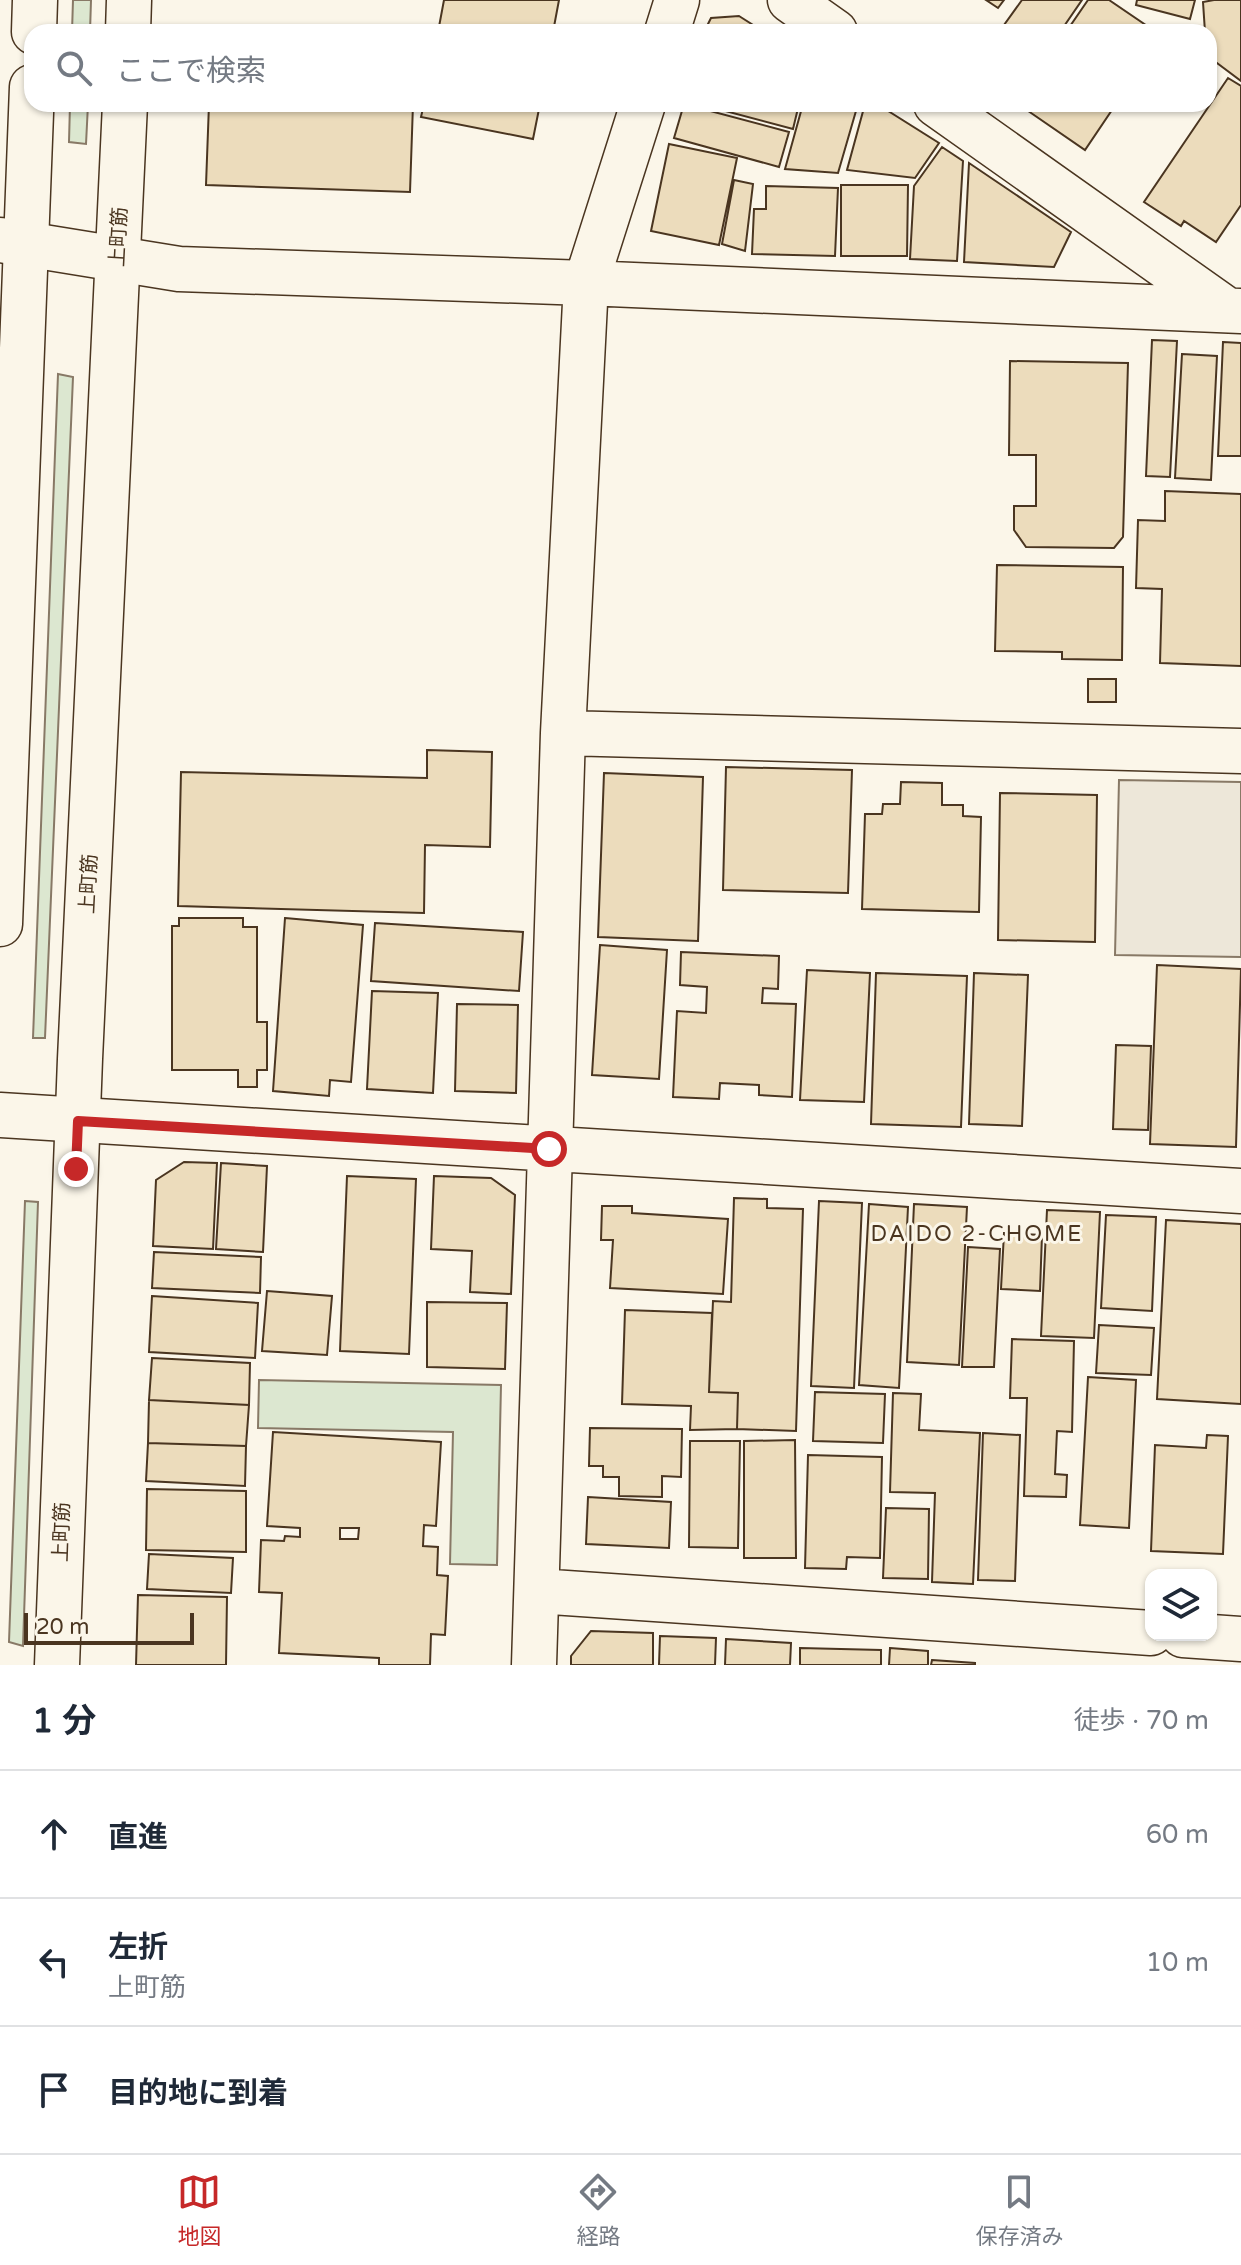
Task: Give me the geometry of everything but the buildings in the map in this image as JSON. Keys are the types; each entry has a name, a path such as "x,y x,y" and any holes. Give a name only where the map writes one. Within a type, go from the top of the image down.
{"street":[{"path":"34,24 35,0"},
{"path":"128,24 129,0"},
{"path":"670,24 677,0"},
{"path":"790,0 824,24"},
{"path":"0,924 13,242 29,112"},
{"name":"上町筋","path":"57,1665 78,1121 125,112"},
{"path":"534,1665 563,733 586,283 640,112"},
{"path":"948,112 1234,310"},
{"path":"13,242 179,269 1234,310"},
{"path":"563,733 1241,751"},
{"path":"0,1115 1241,1191"},
{"path":"537,1591 1145,1633"},
{"path":"1217,1637 1241,1639"}],"green space":[{"path":"73,0 91,0 90,24 72,24"},
{"path":"70,112 88,112 86,144 69,142"},
{"path":"58,374 73,377 45,1038 33,1038"},
{"path":"25,1201 38,1202 23,1646 9,1642"},
{"path":"259,1380 501,1385 497,1565 450,1564 453,1432 258,1428"}],"shaded area":[{"path":"1119,780 1241,782 1241,957 1115,955"}],"district":[{"name":"DAIDO 2-CHOME","path":"977,1234"}],"route":[{"path":"76,1169 78,1121 549,1149"}]}
